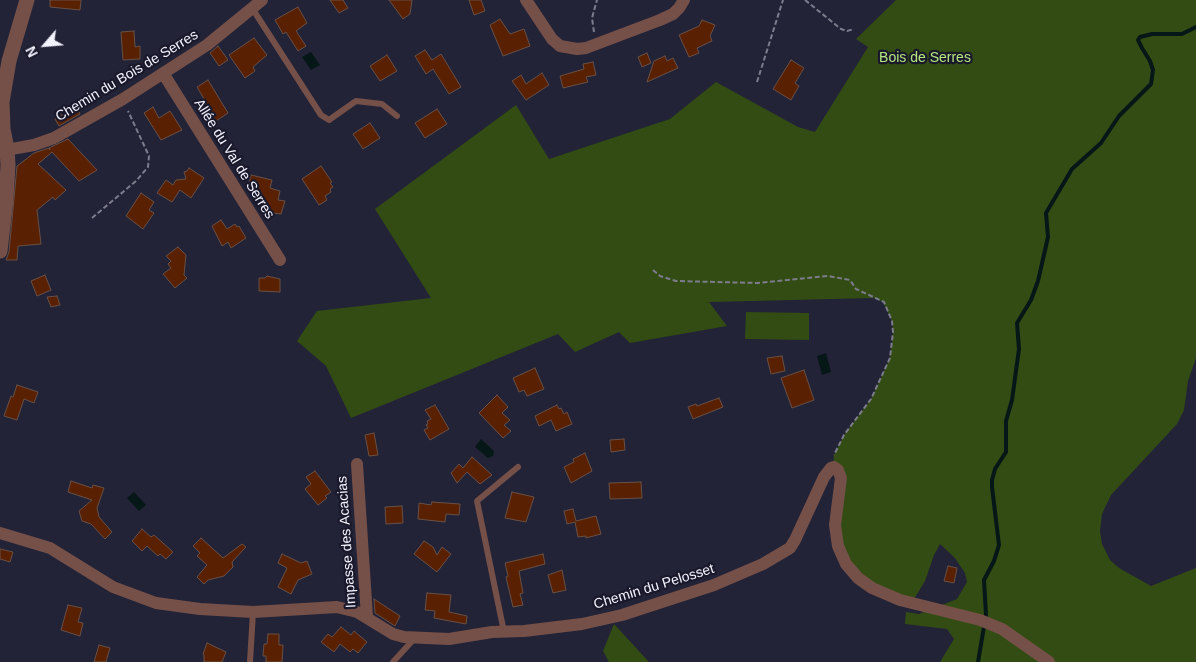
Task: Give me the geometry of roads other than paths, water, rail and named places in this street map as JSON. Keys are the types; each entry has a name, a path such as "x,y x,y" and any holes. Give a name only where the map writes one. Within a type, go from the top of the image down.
{"street":[{"path":"0,251 6,200 2,102 15,38 27,0"},
{"path":"526,0 552,39 560,46 577,49 598,44 673,14 684,0"},
{"name":"Chemin du Bois de Serres","path":"4,150 34,145 54,138 123,99 207,45 257,4"},
{"name":"Allée du Val de Serres","path":"163,73 280,260"},
{"name":"Impasse des Acacias","path":"357,464 367,617"},
{"name":"Chemin du Pelosset","path":"0,534 50,548 113,587 156,603 200,609 253,612 337,607 350,609 367,617 393,634 414,639 449,639 492,632 582,624 622,615 714,584 764,564 783,553 796,540 824,477 833,467 838,470 841,478 835,525 838,546 846,564 851,570 872,588 892,597 911,604 984,622 1011,635 1049,662"}],"lane":[{"name":"Chemin du Bois de Serres","path":"257,4 321,115 329,120 356,101 382,104 397,116"},
{"path":"504,632 476,501 518,467"},
{"path":"250,662 253,612"},
{"path":"393,662 414,639"}],"waterway":[{"path":"978,662 986,615 984,580 994,561 999,545 992,480 995,469 1006,452 1006,421 1012,400 1019,349 1017,323 1031,300 1038,281 1048,237 1046,213 1072,169 1101,143 1119,116 1151,84 1153,70 1138,40 1140,37 1152,34 1182,34 1196,27"}],"park label":[{"name":"Bois de Serres","path":"925,58"}]}
